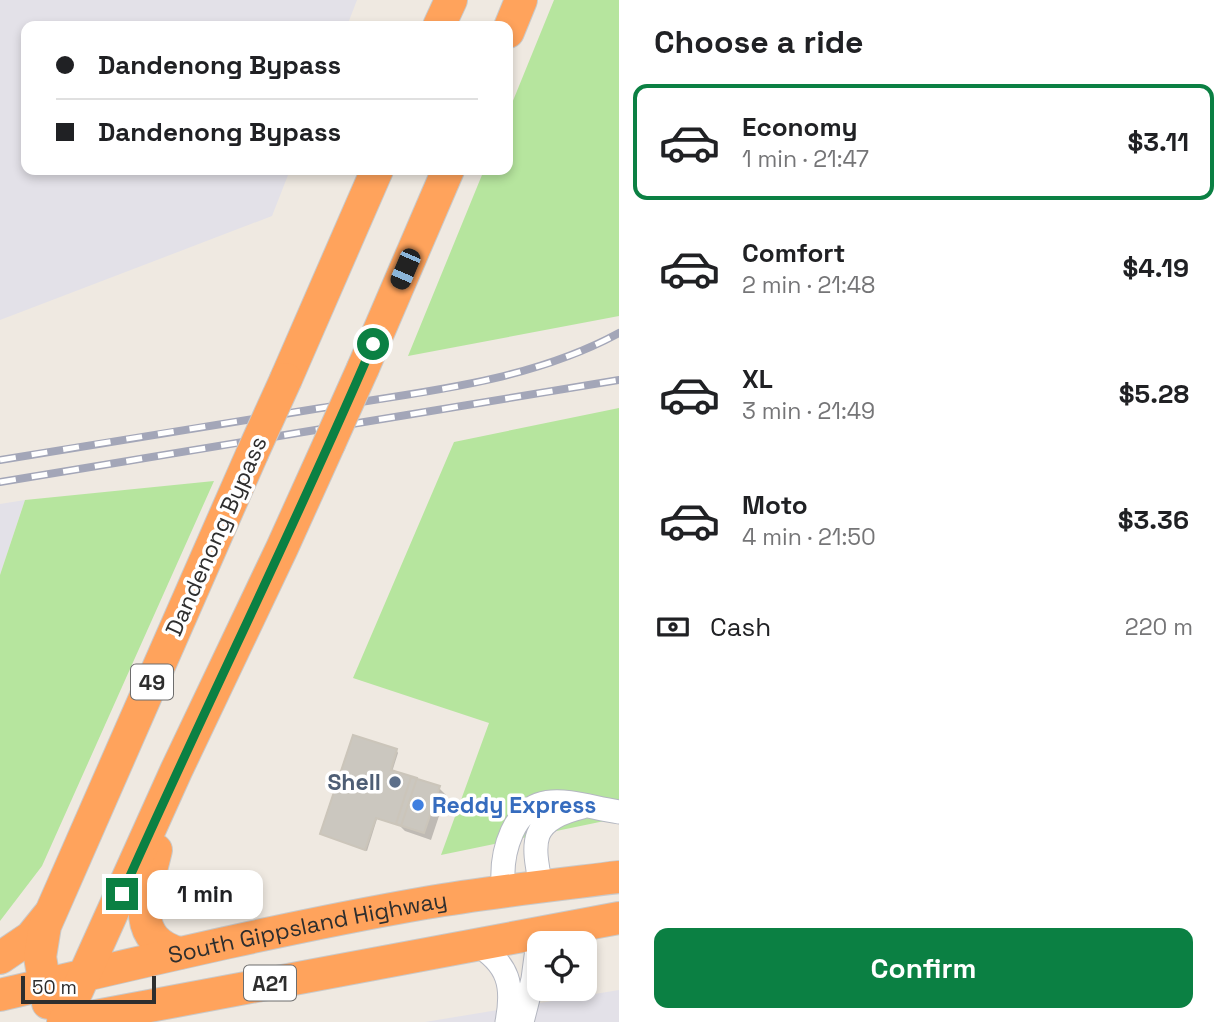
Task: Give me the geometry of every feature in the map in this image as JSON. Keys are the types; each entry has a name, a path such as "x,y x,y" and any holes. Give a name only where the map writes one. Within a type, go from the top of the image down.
{"highway":[{"path":"441,21 451,0"},
{"path":"512,21 521,0"},
{"name":"Dandenong Bypass","path":"44,984 40,962 41,945 52,910 375,175"},
{"name":"49","path":"63,1022 176,771 330,444 446,175"},
{"name":"49","path":"176,771 148,883 145,916 146,926 153,940 192,950"},
{"name":"South Gippsland Highway","path":"0,995 192,950 425,903 619,877"},
{"path":"539,931 541,886"},
{"path":"504,892 536,931"},
{"name":"49","path":"0,958 31,937 52,910"},
{"name":"South Gippsland Highway","path":"554,931 619,918"},
{"name":"South Gippsland Highway","path":"63,1022 527,936"},
{"name":"49","path":"44,984 52,1022"}],"street":[{"path":"504,892 503,858 510,838 528,808 544,802 619,812"},
{"path":"541,886 535,850 537,834 545,824 561,814 585,807"},
{"path":"477,944 497,960 507,976 510,994 507,1022"},
{"path":"522,1022 527,1001"}],"shaded area":[{"path":"0,0 357,0 349,21 21,21 21,175 288,175 272,216 0,320"},
{"path":"25,500 0,575 0,504"},
{"path":"619,990 619,1022 425,1022 552,1001 597,1001 597,994"}],"green space":[{"path":"554,0 619,0 619,316 408,356 482,175 513,175 513,101"},
{"path":"619,408 619,818 441,855 489,723 353,678 454,442"},
{"path":"214,481 42,866 0,921 0,575 25,500"}],"building":[{"path":"353,735 397,749 391,770 417,778 401,826 376,818 365,850 320,834"},
{"name":"Reddy Express","path":"411,777 440,786 424,833 396,824"}],"railway":[{"path":"0,460 474,383 549,363 619,333"},
{"path":"0,482 619,380"}],"place":[{"name":"Shell","path":"395,782"},
{"name":"Reddy Express","path":"418,805"}],"route":[{"path":"122,894 176,771 330,444 373,344"}]}
